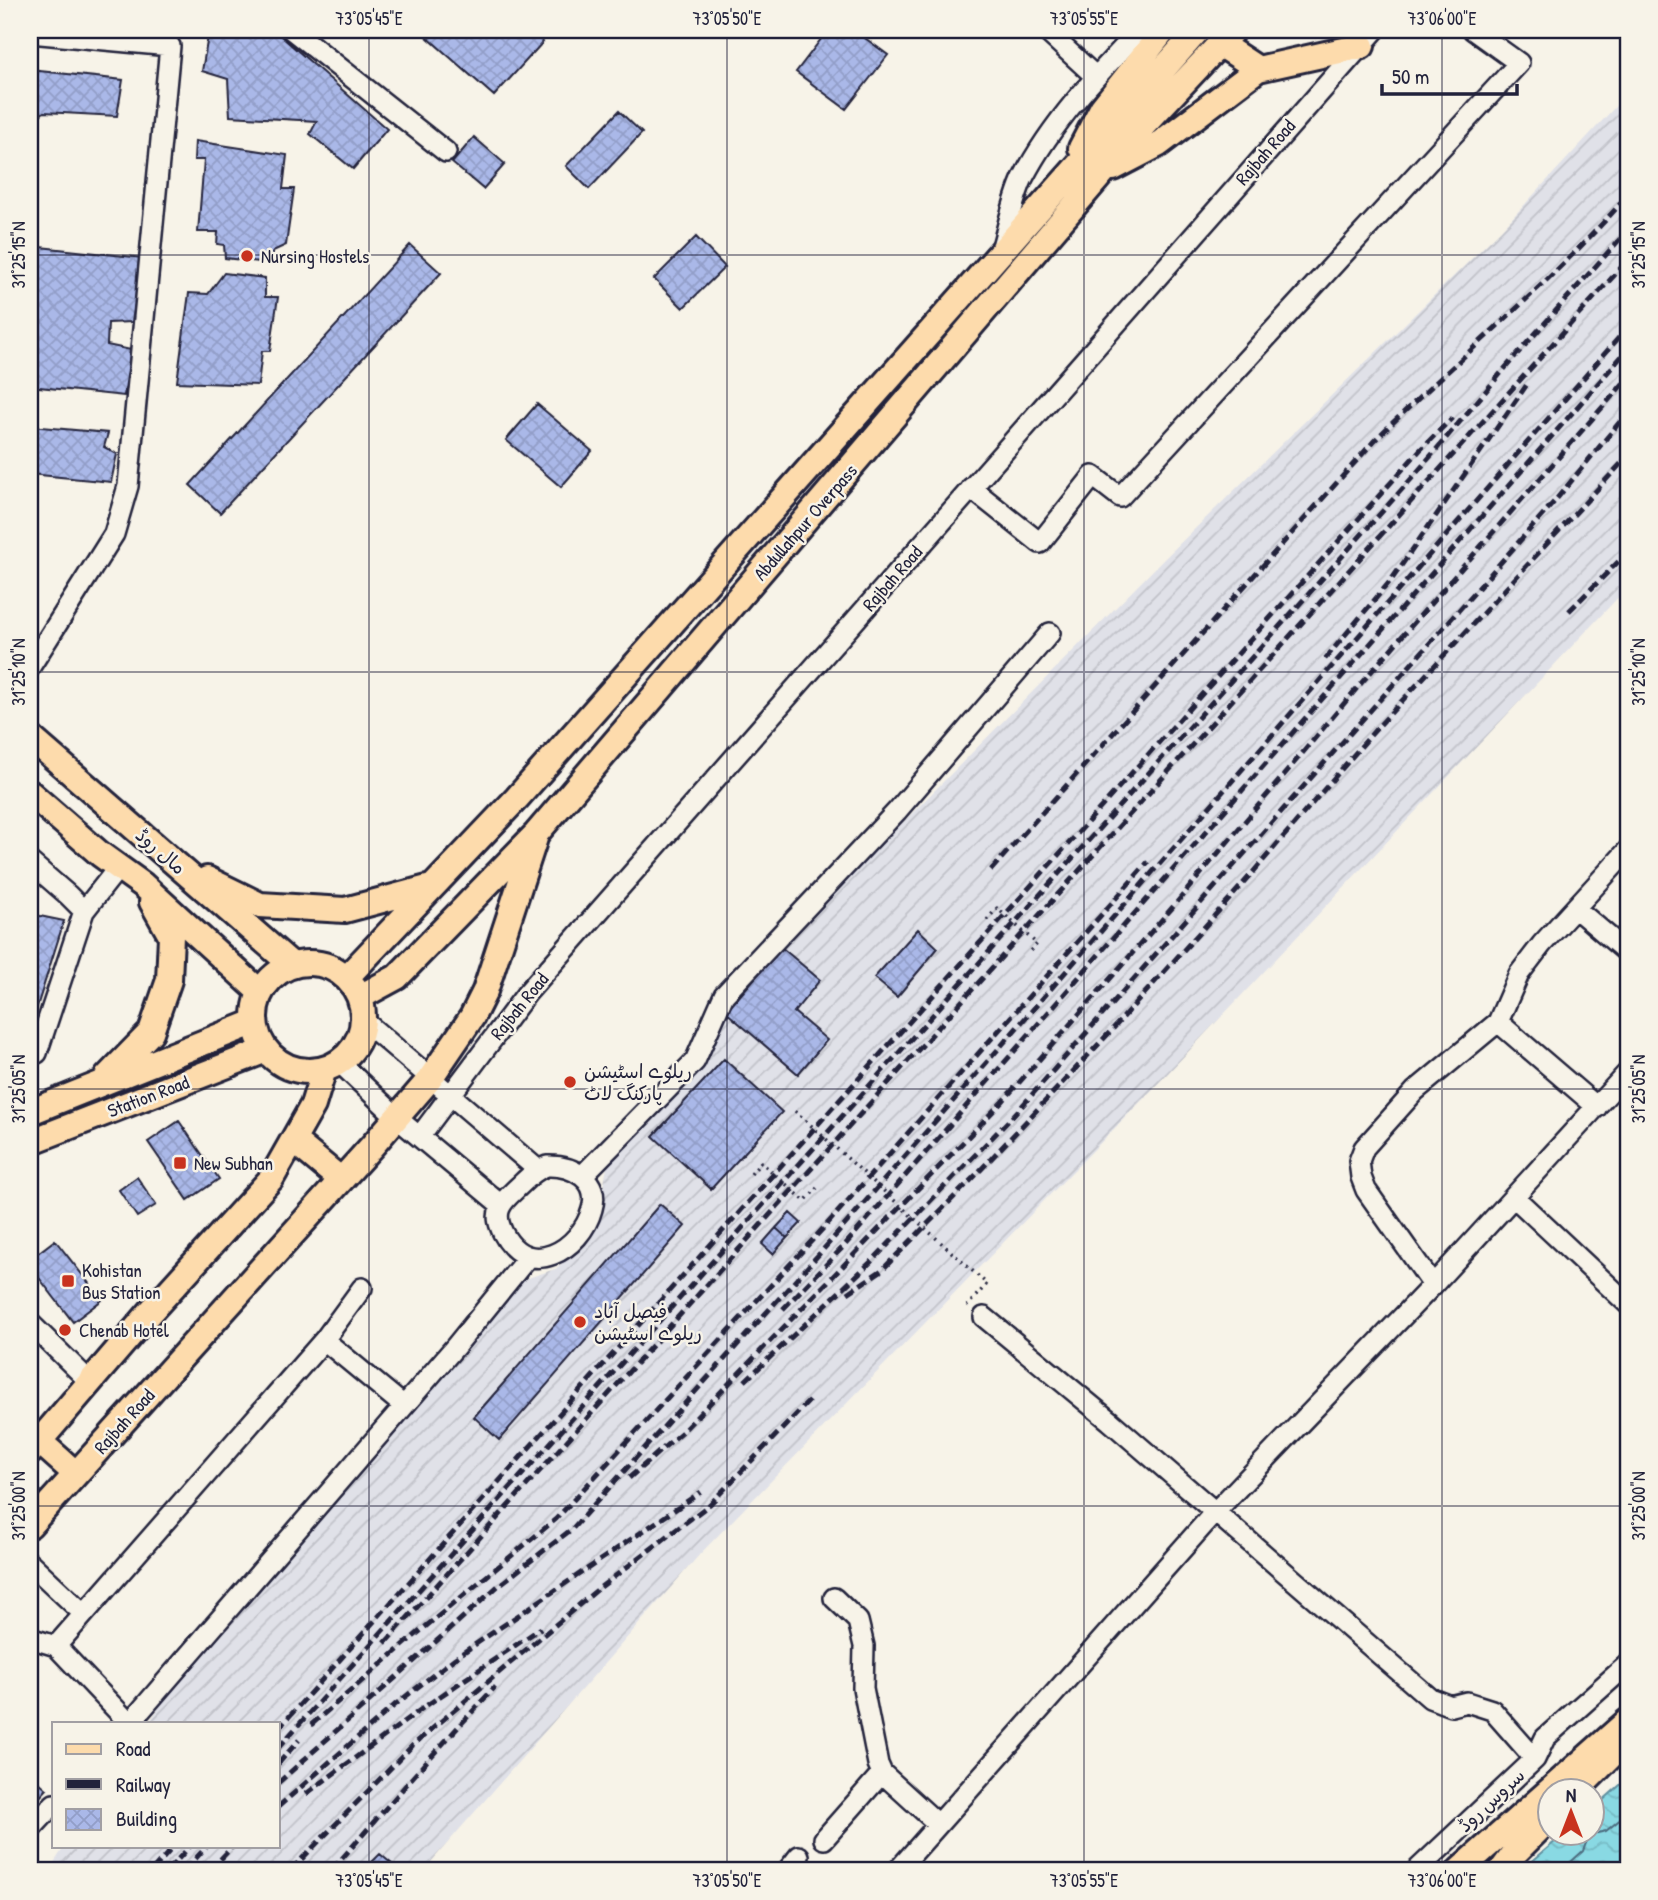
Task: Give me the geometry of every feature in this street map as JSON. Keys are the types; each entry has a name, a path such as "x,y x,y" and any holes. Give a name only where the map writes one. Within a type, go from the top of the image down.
{"main road":[{"path":"1060,186 1102,108 1164,30"},
{"name":"Abdullahpur Overpass","path":"357,998 435,885 517,798 1198,30"},
{"path":"1227,37 1258,69"},
{"name":"Abdullahpur Overpass","path":"357,998 397,978 536,834 1140,129 1227,37"},
{"path":"1103,173 1159,144 1258,69 1368,38"},
{"name":"مال روڈ","path":"30,737 292,965"},
{"name":"مال روڈ","path":"30,793 100,854 143,885 261,992"},
{"name":"Rajbah Road","path":"30,1525 429,1080 472,1017 485,991 536,834"},
{"path":"178,866 261,905 352,909 435,885"},
{"path":"99,1086 150,1032 169,980 171,936 143,885"},
{"path":"307,962 335,968 357,998 360,1037 351,1051 331,1066 308,1071 292,1068 278,1061 266,1050 259,1037 255,1007 261,992 274,975 292,965 307,962"},
{"name":"Station Road","path":"30,1112 255,1022"},
{"name":"Station Road","path":"30,1142 266,1050"},
{"path":"76,1474 34,1446 271,1180 313,1105 331,1066"},
{"path":"293,1140 341,1180"},
{"path":"1460,1870 1628,1721"},
{"path":"1588,1778 1628,1738"},
{"path":"1502,1870 1507,1861 1536,1831"}],"street":[{"path":"292,30 446,152"},
{"path":"1045,30 1095,76"},
{"path":"1000,254 1022,180 1051,132 1095,76 1140,30"},
{"path":"971,488 1040,542 1093,476 1121,497 1519,63 1473,30"},
{"path":"30,33 169,35 128,486 114,534 30,667"},
{"name":"Rajbah Road","path":"420,1136 449,1095 553,964 1317,92 1368,38"},
{"path":"583,1175 695,1061 724,996 897,811 1050,633"},
{"path":"1433,1285 1366,1190 1359,1161 1364,1148 1415,1091 1498,1022 1519,974 1542,944 1628,850"},
{"path":"30,862 84,911"},
{"path":"37,1053 84,911 118,868"},
{"path":"1575,908 1628,953"},
{"path":"357,998 429,1080 537,1169"},
{"path":"1498,1022 1597,1107"},
{"path":"331,1066 397,1117 501,1205"},
{"path":"898,1870 1215,1512 1433,1285 1628,1072"},
{"path":"556,1166 583,1175 595,1199 584,1228 561,1252 550,1256 528,1257 517,1252 508,1243 499,1227 497,1215 501,1205 537,1169 556,1166"},
{"path":"1514,1198 1628,1304"},
{"path":"131,1722 404,1406 528,1257"},
{"path":"56,1646 324,1340 362,1288"},
{"path":"984,1317 1215,1512"},
{"path":"30,1324 90,1382"},
{"path":"324,1340 404,1406"},
{"name":"سروس روڈ","path":"1215,1512 1430,1698 1451,1706 1467,1702 1492,1710 1535,1759"},
{"path":"30,1563 84,1614"},
{"path":"834,1598 858,1621 864,1646 863,1688 882,1773 938,1824"},
{"path":"30,1640 56,1646 129,1722"},
{"name":"سروس روڈ","path":"1417,1870 1535,1759 1545,1738 1628,1664"},
{"path":"824,1839 882,1773"},
{"path":"30,1830 52,1806"}],"path":[{"path":"987,920 997,908 1037,944 1027,954"},
{"path":"795,1111 987,1284 967,1306"},
{"path":"751,1174 761,1162 805,1201 817,1188"}],"shaded area":[{"path":"1628,93 1628,587 1152,1090 700,1554 424,1870 49,1870 64,1848 280,1848 280,1722 150,1722 166,1697 525,1279 558,1268 598,1216 607,1167 700,1068 724,1003 1164,559 1501,230"}],"water":[{"path":"1628,1778 1628,1864 1621,1870 1522,1870 1548,1848 1606,1848 1606,1798"}],"building":[{"path":"209,30 274,30 387,129 353,169 310,134 317,121 230,116 228,79 202,71"},
{"path":"419,30 529,30 543,42 494,96"},
{"path":"828,30 854,30 888,55 846,109 796,72"},
{"path":"30,70 123,80 117,116 44,112 30,123"},
{"path":"619,111 642,133 589,189 566,166"},
{"path":"474,137 505,164 483,189 452,163"},
{"path":"195,141 287,155 283,189 294,189 286,245 273,251 269,263 225,258 224,245 217,244 218,232 198,232 204,160 194,160"},
{"path":"696,237 725,267 683,308 654,279"},
{"path":"410,245 441,273 220,513 190,485"},
{"path":"30,246 143,258 132,322 108,323 107,345 131,350 124,396 30,386"},
{"path":"224,273 265,278 265,297 278,297 270,351 262,351 258,385 177,382 189,293 208,294"},
{"path":"537,404 592,451 561,487 506,440"},
{"path":"30,426 108,433 104,447 117,454 111,482 30,474"},
{"path":"30,914 64,921 30,1029"},
{"path":"918,929 938,948 897,997 874,978"},
{"path":"781,947 820,980 794,1012 827,1040 798,1074 726,1012"},
{"path":"724,1059 782,1112 711,1189 653,1136"},
{"path":"179,1121 219,1179 188,1200 148,1142"},
{"path":"137,1177 156,1205 137,1217 119,1190"},
{"name":"فیصل آباد ریلوے اسٹیشن","path":"660,1204 685,1226 499,1440 474,1417"},
{"path":"790,1213 801,1223 787,1238 776,1228"},
{"path":"776,1228 787,1238 773,1254 762,1244"},
{"path":"55,1240 102,1300 73,1322 30,1266 30,1259"},
{"path":"30,1774 47,1789 30,1808"},
{"path":"380,1854 392,1864 386,1870 364,1870"}],"railway":[{"path":"991,870 1374,441 1536,290 1628,195"},
{"path":"280,1746 1413,477 1518,353 1628,230"},
{"path":"385,1643 1628,260"},
{"path":"280,1781 498,1586 572,1529 837,1234 1628,327"},
{"path":"783,1309 844,1246 1628,349"},
{"path":"629,1478 683,1431 1002,1102 1172,908 1363,681 1628,378"},
{"path":"1325,659 1392,579 1528,383"},
{"path":"745,1381 873,1260 1014,1115 1554,502 1628,412"},
{"path":"280,1727 1420,450 1452,418"},
{"path":"848,1293 882,1270 1110,1032 1242,885 1376,729 1628,456"},
{"path":"1569,611 1628,552"},
{"path":"311,1725 556,1519 829,1222 1148,862"},
{"path":"291,1870 413,1745 598,1589 710,1504 811,1399"},
{"path":"280,1805 396,1704 455,1658 701,1492"},
{"path":"306,1794 427,1705 541,1628"},
{"path":"332,1870 495,1687"},
{"path":"280,1762 299,1740"},
{"path":"153,1870 172,1848"},
{"path":"168,1870 188,1848"},
{"path":"185,1870 205,1848"},
{"path":"210,1870 231,1848"}],"place":[{"name":"Nursing Hostels","path":"247,256"},
{"name":"ریلوے اسٹیشن پارکنگ لاٹ","path":"570,1082"},
{"name":"New Subhan","path":"180,1163"},
{"name":"Kohistan Bus Station","path":"68,1281"},
{"name":"فیصل آباد ریلوے اسٹیشن","path":"580,1322"},
{"name":"Chenab Hotel","path":"65,1330"}]}
